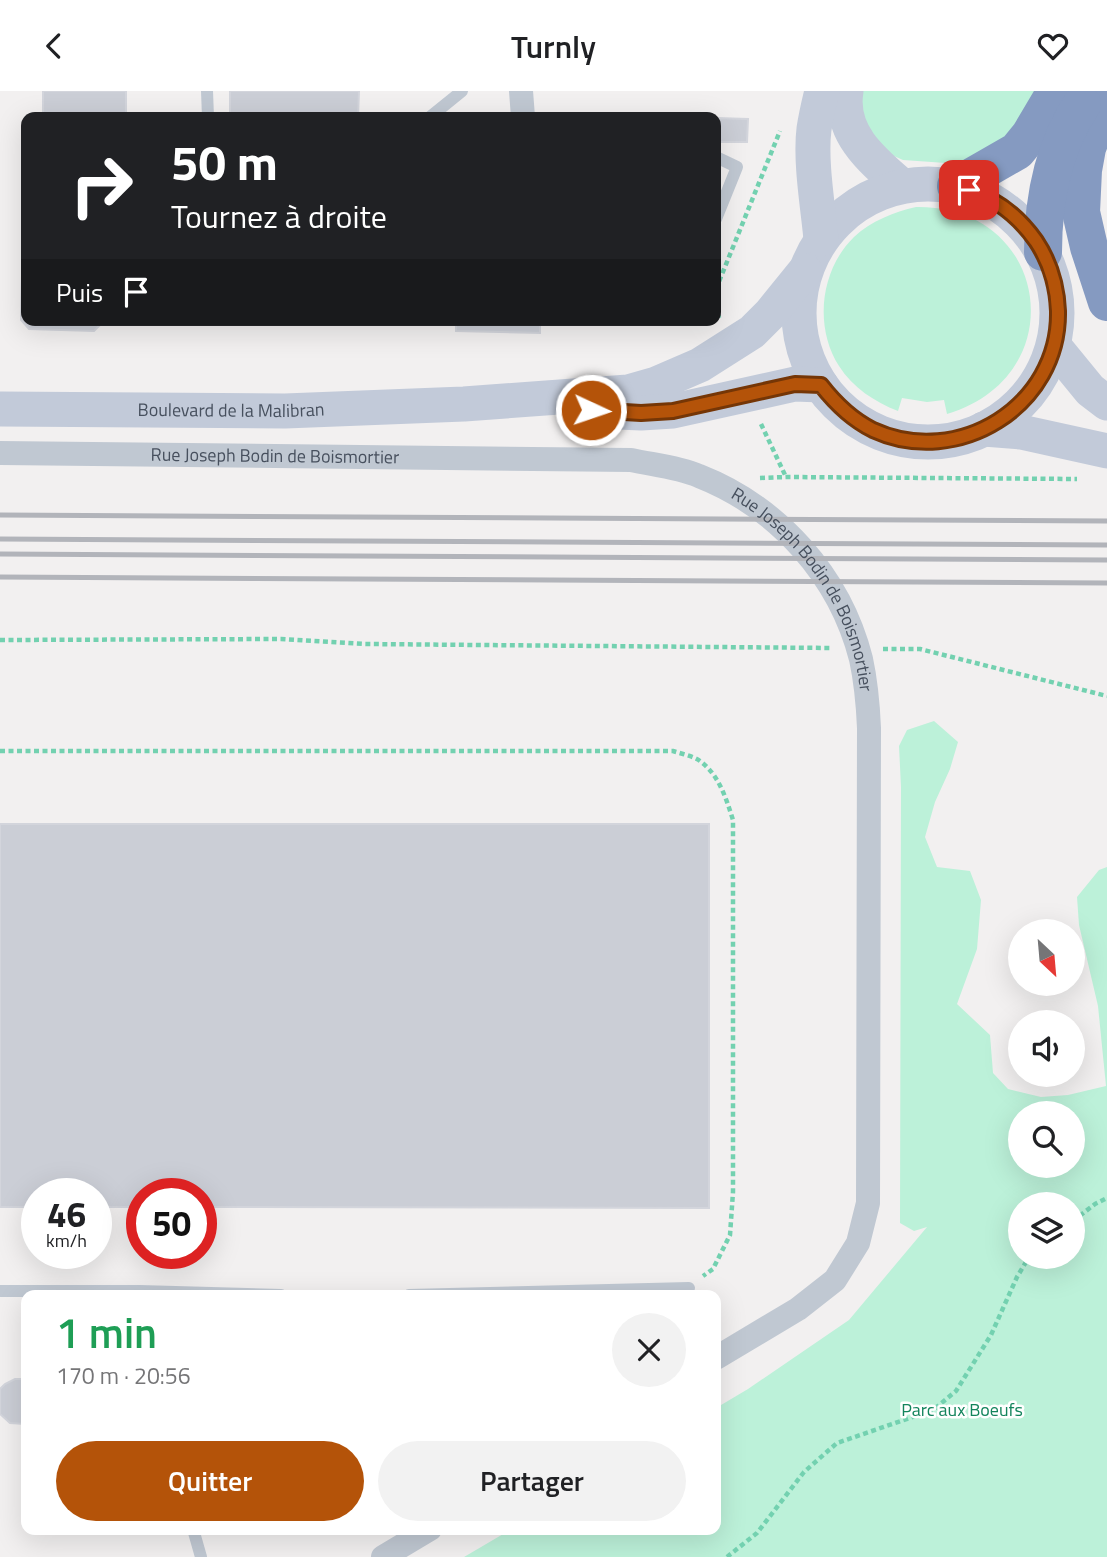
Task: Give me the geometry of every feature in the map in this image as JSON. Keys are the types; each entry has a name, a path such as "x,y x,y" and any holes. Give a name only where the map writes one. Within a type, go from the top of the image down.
{"highway":[{"path":"956,186 1017,151 1030,135 1056,91"},
{"path":"1043,252 1050,177 1074,116 1091,91"},
{"path":"1102,91 1104,102 1087,148 1083,170 1081,212 1107,302"}],"main road":[{"path":"821,239 814,167 814,131 822,91"},
{"path":"846,91 845,113 854,136 869,156 902,186"},
{"path":"929,183 956,186 982,195 1007,209 1027,229 1043,252 1052,274 1058,322 1054,346 1046,367 1021,403 1004,418 963,437 917,441 894,437 852,418 821,385 809,364 802,341 800,294 806,271 821,239 837,220 857,205 878,193 902,186 929,183"},
{"name":"Boulevard de la Malibran","path":"0,409 285,411 464,404 628,392 656,384 700,365 752,332 806,271"},
{"path":"1054,346 1090,390 1107,403"},
{"name":"Boulevard de la Malibran","path":"464,404 641,413 673,411 795,384 821,385"},
{"path":"984,429 1021,432 1107,451"}],"street":[{"path":"522,91 523,112"},
{"name":"Rue Joseph Bodin de Boismortier","path":"0,453 631,460 698,475 751,503 771,518 822,572 846,615 854,636 866,688 869,728 868,1203 858,1243 835,1280 798,1309 721,1355"},
{"path":"383,1557 414,1535"}],"lane":[{"path":"207,91 208,112"},
{"path":"436,112 462,91"},
{"path":"721,159 737,167 721,207"},
{"path":"609,1290 689,1288"},
{"path":"0,1291 21,1291"},
{"path":"195,1535 201,1557"}],"path":[{"path":"721,277 785,120"},
{"path":"0,640 281,639 365,644 842,649"},
{"path":"881,649 920,649 1107,696"},
{"path":"0,751 673,751 698,760 715,776 727,799 733,820 733,1192 730,1235 713,1269 689,1288"},
{"path":"1085,1212 1107,1198"},
{"path":"727,1557 757,1533 804,1472 837,1443 933,1410 956,1391 991,1335 1022,1269"}],"green space":[{"path":"859,91 1040,91 1020,131 960,164 903,160 887,153 867,132"},
{"path":"916,207 961,214 995,233 1018,262 1030,295 1029,331 1015,365 988,394 947,414 944,400 927,402 902,398 898,411 873,399 858,388 839,366 826,334 824,299 834,266 843,250 854,237 875,222"},
{"name":"Parc aux Boeufs","path":"934,721 958,742 925,837 937,867 970,871 981,900 977,949 957,1004 990,1035 993,1073 1008,1089 1041,1097 1068,1095 1106,1086 1098,1006 1085,951 1085,919 1079,919 1077,897 1099,870 1107,867 1107,1557 464,1557 501,1535 721,1535 721,1405 849,1320 927,1227 914,1231 900,1223 899,746 907,730"}],"building":[{"path":"43,91 126,91 126,112 43,112"},
{"path":"230,91 359,91 358,112 230,112"},
{"path":"721,118 748,119 747,142 721,142"},
{"path":"26,326 99,326 94,331 29,329"},
{"path":"456,326 540,326 540,333 456,331"},
{"path":"0,824 709,824 709,1208 217,1207 217,1178 126,1178 126,1207 112,1207 112,1178 21,1178 21,1207 0,1207"},
{"path":"21,1379 21,1424 10,1423 0,1414 0,1389 5,1384"}],"railway":[{"path":"0,515 1107,521"},
{"path":"0,539 1107,545"},
{"path":"0,554 1107,560"},
{"path":"0,577 1107,583"}],"route":[{"path":"591,410 641,413 673,411 795,384 821,385 852,418 894,437 917,441 963,437 1004,418 1021,403 1046,367 1054,346 1058,322 1057,298 1052,274 1043,252 1027,229 1007,209 969,190"}]}
